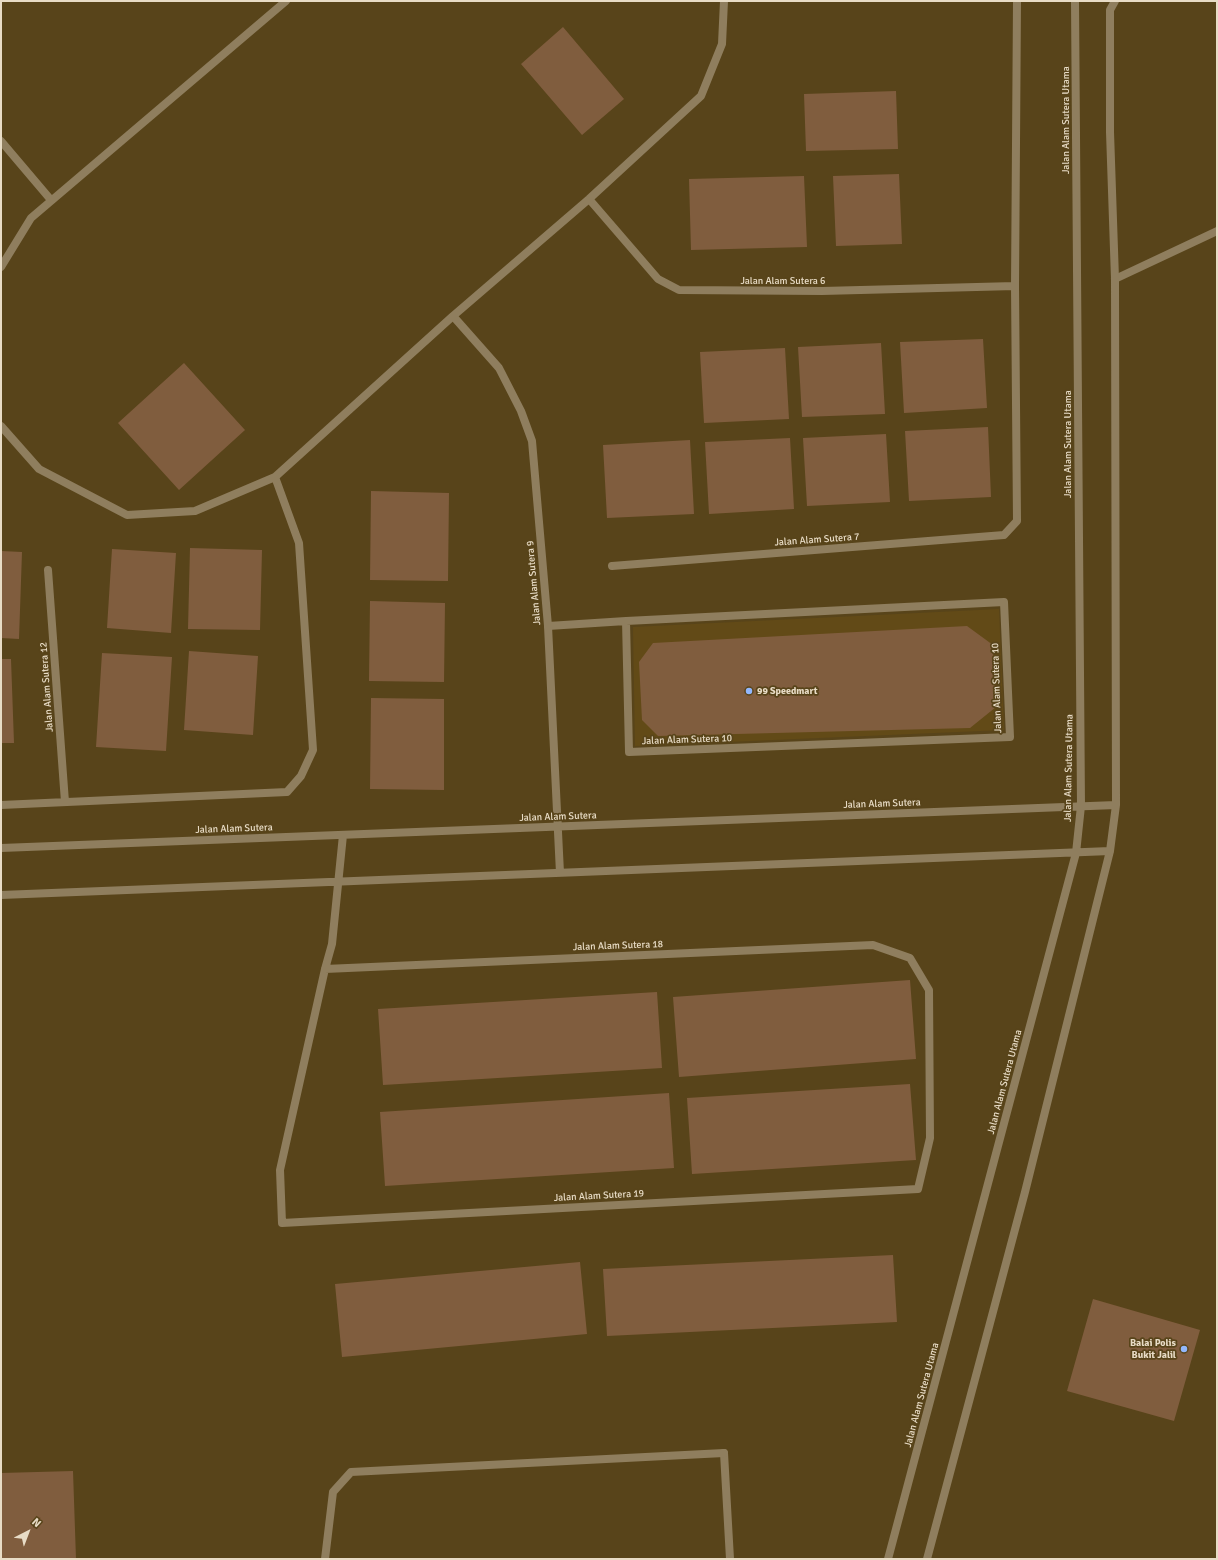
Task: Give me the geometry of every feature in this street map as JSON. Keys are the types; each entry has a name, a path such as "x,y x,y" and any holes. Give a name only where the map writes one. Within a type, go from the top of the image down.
{"street":[{"path":"1,266 31,218 286,1"},
{"path":"1,426 39,469 127,515 195,511 276,477 453,316 589,199 701,96 722,44 724,1"},
{"path":"1015,286 1017,1"},
{"name":"Jalan Alam Sutera Utama","path":"888,1559 1076,853 1081,806 1075,1"},
{"path":"927,1559 1025,1192 1110,851 1116,805 1115,279 1110,132 1110,10 1115,1"},
{"path":"1,141 51,200"},
{"name":"Jalan Alam Sutera 6","path":"589,199 658,279 679,290 822,291 1015,286"},
{"path":"1115,279 1217,231"},
{"name":"Jalan Alam Sutera 7","path":"612,566 1004,535 1017,521 1015,286"},
{"name":"Jalan Alam Sutera 9","path":"453,316 499,368 521,411 532,441 548,626 560,873"},
{"path":"1,805 287,792 301,776 313,750 299,543 276,477"},
{"name":"Jalan Alam Sutera 12","path":"48,570 65,802"},
{"name":"Jalan Alam Sutera 10","path":"548,626 626,621 1004,602 1010,737 629,752 626,621"},
{"name":"Jalan Alam Sutera","path":"1,848 1116,805"},
{"path":"325,969 332,944 343,835"},
{"path":"1,895 1110,851"},
{"name":"Jalan Alam Sutera 18","path":"325,969 873,945 910,958 929,990 930,1138 918,1189"},
{"name":"Jalan Alam Sutera 19","path":"325,969 280,1170 282,1223 918,1189"},
{"path":"324,1559 333,1492 350,1472 724,1454 730,1559"}],"shaded area":[{"path":"999,609 1004,730 635,746 633,627"}],"building":[{"path":"563,27 624,99 582,135 521,64"},
{"path":"896,91 898,149 806,151 804,94"},
{"path":"899,174 902,244 836,246 833,176"},
{"path":"804,176 807,247 691,250 689,179"},
{"path":"983,339 987,408 904,413 900,342"},
{"path":"881,343 885,414 802,417 798,347"},
{"path":"785,348 789,419 704,423 700,352"},
{"path":"184,363 245,430 179,490 118,423"},
{"path":"988,427 991,497 909,501 905,431"},
{"path":"886,434 890,502 807,506 803,438"},
{"path":"790,438 794,509 709,514 705,442"},
{"path":"690,440 694,514 607,518 603,445"},
{"path":"371,491 449,493 448,581 370,580"},
{"path":"190,548 262,550 260,630 188,629"},
{"path":"112,549 176,553 171,633 107,628"},
{"path":"1,551 22,552 19,639 1,638"},
{"path":"370,601 445,603 444,682 369,681"},
{"path":"967,626 993,645 996,707 970,728 658,736 642,720 639,662 653,643"},
{"path":"189,651 258,656 253,735 184,730"},
{"path":"102,653 172,657 166,751 96,747"},
{"path":"1,659 11,659 14,743 1,743"},
{"path":"371,698 444,699 444,790 370,789"},
{"path":"910,980 916,1059 679,1077 673,997"},
{"path":"657,992 662,1068 383,1085 378,1009"},
{"path":"910,1084 916,1160 692,1174 687,1098"},
{"path":"669,1093 674,1168 385,1186 380,1112"},
{"path":"893,1255 897,1322 607,1336 603,1269"},
{"path":"580,1262 587,1334 342,1357 335,1284"},
{"path":"1093,1299 1200,1330 1174,1421 1067,1391"},
{"path":"73,1471 76,1559 1,1559 1,1473"}],"place":[{"name":"99 Speedmart","path":"749,691"},
{"name":"Balai Polis Bukit Jalil","path":"1184,1349"}]}
